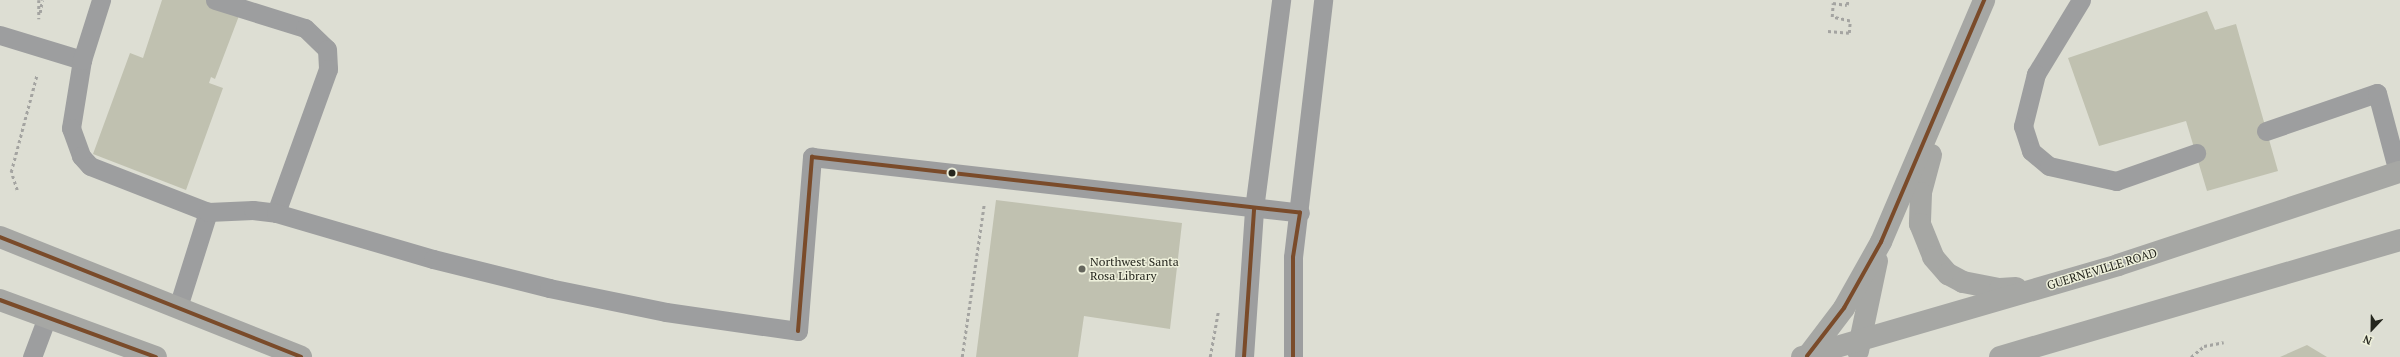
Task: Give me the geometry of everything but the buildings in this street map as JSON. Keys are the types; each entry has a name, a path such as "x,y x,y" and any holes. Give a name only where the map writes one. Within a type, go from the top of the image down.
{"main road":[{"path":"1805,357 1844,308 1880,242 1950,82 1978,3"},
{"path":"1950,82 1921,193 1920,224 1929,250 1948,274 1969,283 2000,289 2045,286"},
{"name":"GUERNEVILLE ROAD","path":"1805,357 1859,348 2045,286 2399,172"},
{"path":"0,237 301,357"},
{"path":"2000,357 2400,240"},
{"path":"1859,348 1880,242"},
{"path":"0,300 47,317 121,350 156,357"}],"lane":[{"path":"100,0 82,60 71,110 71,128 81,156 101,172 208,212 229,209 276,213 433,259 549,288 666,312 798,331 812,157 1195,198 1254,209 1300,213"},
{"path":"215,0 314,33 327,49 328,69 276,213"},
{"path":"1244,357 1254,209 1281,0"},
{"path":"1293,357 1293,257 1300,213 1323,0"},
{"path":"2081,0 2036,74 2023,126 2031,151 2049,166 2116,181 2196,153"},
{"path":"0,35 82,60"},
{"path":"2266,131 2377,93 2399,172"},
{"path":"178,307 208,212"},
{"path":"32,357 47,317"}],"path":[{"path":"39,0 39,24 42,0"},
{"path":"1828,31 1849,33 1850,21 1832,17 1833,3 1847,5 1848,0"},
{"path":"17,190 11,172 36,83 39,47"},
{"path":"962,357 985,195"},
{"path":"1210,357 1220,304"},
{"path":"2191,357 2204,346 2224,342"}],"transit line":[{"path":"1807,356 1844,308 1881,242 1984,0"},
{"path":"798,331 812,157 1300,213"},
{"path":"1244,357 1254,209"},
{"path":"1293,357 1293,257 1300,213"},
{"path":"0,237 301,357"},
{"path":"0,300 156,357"}],"place":[{"name":"Northwest Santa Rosa Library","path":"1082,269"}]}
